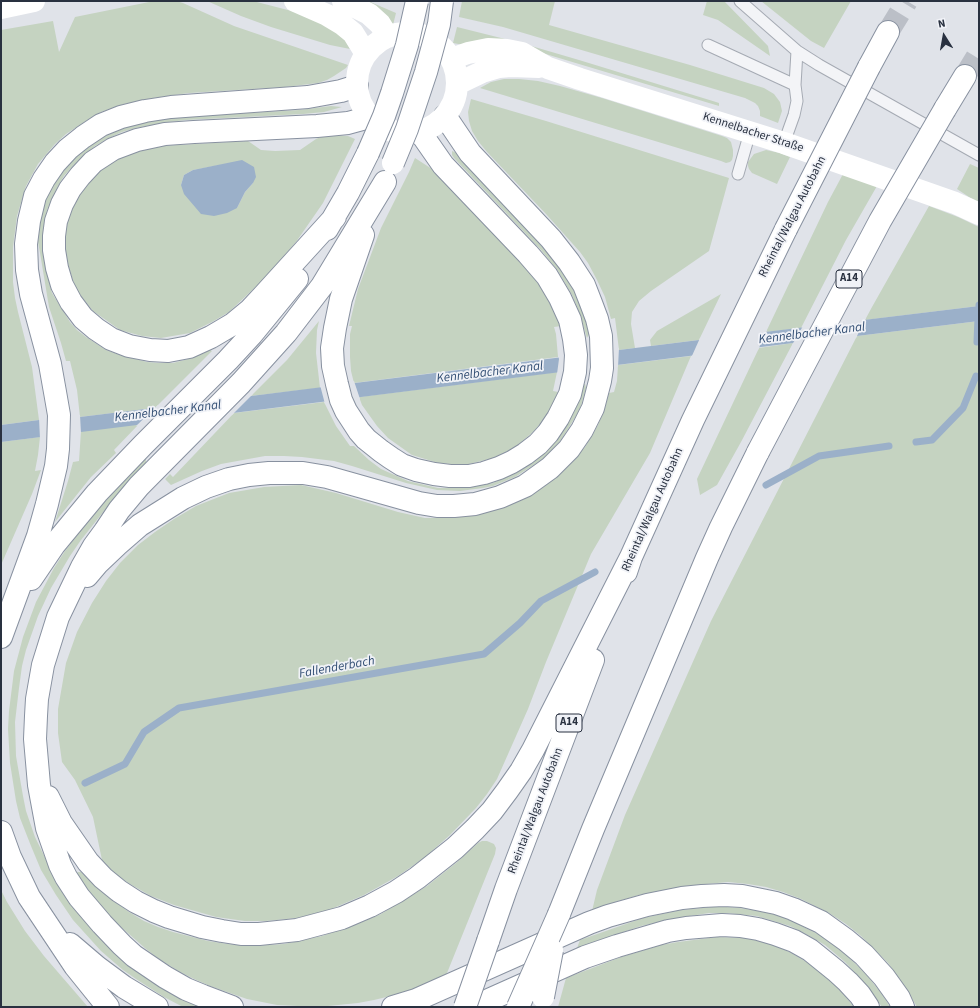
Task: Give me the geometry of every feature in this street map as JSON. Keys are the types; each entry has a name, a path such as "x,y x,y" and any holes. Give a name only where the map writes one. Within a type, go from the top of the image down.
{"main road":[{"path":"1,8 34,1"},
{"path":"295,1 327,15 342,24 353,33 366,54"},
{"path":"343,1 369,14 380,24 388,37"},
{"path":"13,607 36,570 54,545 98,493 143,445 228,360 252,334 299,277 348,193 384,116 407,45 417,1"},
{"path":"420,132 443,165 547,276 560,298 570,320 574,339 576,355 575,372 570,394 558,418 548,433 538,444 512,462 484,473 469,476 450,476 416,470 402,465 380,451 366,439 352,421 341,400 333,366 332,348 335,328 344,292 364,235 407,129 426,72 442,1"},
{"name":"Rheintal/Walgau Autobahn","path":"465,1007 506,889 631,557 693,420 786,229 888,32"},
{"path":"405,33 421,35 435,42 445,50 454,67 457,84 455,100 445,116 431,127 420,132 399,133 384,128 364,110 359,98 357,86 359,70 366,54 375,44 388,37 405,33"},
{"name":"Kennelbacher Straße","path":"451,59 468,52 488,49 507,50 522,53 548,68 784,143 955,203 979,214"},
{"name":"Kennelbacher Straße","path":"457,84 482,72 499,67 511,66 548,68"},
{"name":"A14","path":"518,1007 559,914 593,829 721,527 758,452 880,220 965,76"},
{"path":"1,637 38,536 56,466 60,434 59,415 50,364 31,294 27,270 26,244 28,221 35,196 44,178 68,149 83,137 102,125 121,117 171,107 308,97 341,91 357,86"},
{"path":"67,600 98,563 140,525 183,498 206,487 229,480 249,475 269,473 303,473 327,477 419,503 437,506 454,506 475,504 500,497 525,486 550,468 569,449 582,430 593,408 600,381 602,368 602,336 597,319 584,285 569,262 550,239 470,153 445,116"},
{"path":"335,217 250,310 233,324 211,337 189,347 168,351 150,350 129,346 111,339 83,318 71,302 62,285 54,250 56,221 62,204 70,189 93,162 113,149 137,140 166,134 316,126 348,123 370,117"},
{"path":"232,1007 186,989 147,965 122,945 90,911 66,877 60,865 47,828 39,785 35,739 37,699 43,665 58,618 82,567 94,546 119,510 139,486 275,347 322,286 389,173"},
{"path":"38,766 42,784 61,823 88,862 103,878 136,902 154,911 202,927 241,934 260,934 297,930 342,918 370,906 396,892 417,878 455,848 476,829 492,811 521,771 533,750 631,557"},
{"path":"1,832 10,857 29,896 60,945 108,1007"},
{"path":"393,1007 416,1000 589,923 608,916 647,905 682,898 724,895 742,896 776,903 793,908 821,922 864,955 884,977 899,998 903,1007"},
{"path":"542,1002 559,914"},
{"path":"45,920 78,952 97,967 157,1007"},
{"path":"473,1007 585,957 617,946 668,931 692,927 722,925 758,929 794,941 810,950 836,971 860,995 868,1007"}],"lane":[{"path":"740,1 797,50 826,69 979,155"},
{"path":"708,45 795,85"},
{"path":"784,143 794,115 797,101 795,85 797,50"},
{"path":"738,174 750,132"}],"green space":[{"path":"154,1 176,1 183,3 234,26 348,65 334,76 318,83 285,87 189,93 124,104 101,112 66,134 55,144 38,164 26,186 17,216 13,247 13,282 15,298 32,367 39,420 1,425 1,30 53,21 59,52 75,17"},
{"path":"207,1 253,1 307,15 340,31 350,49 330,45 271,27"},
{"path":"355,1 368,1 396,13 393,25"},
{"path":"462,1 555,1 549,25 690,65 764,88 774,94 780,102 782,111 778,123 760,116 758,106 745,98 503,27 459,17"},
{"path":"707,1 724,1 768,46 770,56 718,20 703,15"},
{"path":"761,1 851,1 824,48 811,41"},
{"path":"457,27 521,43 579,60 716,102 719,103 719,106 519,46 464,45 453,43"},
{"path":"504,79 538,81 560,86 722,136 731,142 733,150 732,160 726,163 480,88 491,82"},
{"path":"471,99 729,178 709,251 651,291 639,301 632,312 631,324 635,348 619,350 615,318 611,319 605,297 588,263 580,252 478,141 472,131 469,121 468,112"},
{"path":"331,106 342,107 324,112 186,120 136,128 122,132 95,146 64,176 47,210 42,244 46,271 52,293 70,322 86,337 106,350 147,362 173,363 192,358 210,350 212,351 155,408 80,417 77,390 70,361 66,361 49,307 38,242 41,217 46,199 54,184 69,163 84,150 103,137 139,123 180,117 299,110"},
{"path":"325,135 348,136 355,139 323,203 296,242 264,279 229,312 190,333 161,338 142,336 120,330 93,311 75,287 65,251 67,224 72,209 80,194 102,169 114,161 129,154 160,146 248,141 261,150 300,150 316,139","holes":["242,161 253,183 245,192 237,208 181,185 184,175 193,170"]},
{"path":"766,150 790,157 777,184 752,173 748,166 748,162 754,154"},
{"path":"452,151 457,153 562,270 580,302 589,334 587,338 572,295 558,271 541,250 454,158"},
{"path":"415,158 432,169 505,245 546,293 561,326 554,327 558,357 354,383 350,357 350,334 352,326 349,326 358,289 381,228"},
{"path":"970,164 979,168 979,202 957,189"},
{"path":"843,174 877,186 846,240 801,328 766,332 828,202"},
{"path":"929,206 979,227 979,306 865,320 872,307"},
{"path":"721,294 699,340 651,346 650,340 657,331"},
{"path":"319,321 316,353 320,388 251,396 287,360"},
{"path":"979,321 979,1007 917,1007 888,963 861,936 846,924 829,913 801,899 766,887 728,882 685,886 639,895 592,911 597,890 625,815 711,621 857,336"},
{"path":"793,343 717,485 700,495 697,479 759,348"},
{"path":"691,356 650,453 591,554 528,709 497,779 476,808 450,835 424,858 398,876 364,895 329,910 297,918 266,921 245,921 216,917 174,905 151,896 130,884 114,873 102,860 93,817 75,780 62,762 58,733 58,709 66,663 77,632 92,603 106,581 120,563 138,545 174,519 196,506 229,493 264,487 301,485 336,493 398,512 425,518 446,518 484,512 574,459 585,447 598,425 609,393 614,392 617,381 618,365"},
{"path":"557,372 553,391 558,392 552,407 535,430 516,447 493,458 465,465 438,463 412,455 388,438 377,426 362,405 359,397"},
{"path":"583,384 585,384 586,388 581,406 561,440 543,459 515,477 493,486 460,491 437,490 406,483 334,461 284,456 265,456 221,464 171,485 165,479 170,474 173,477 234,413 324,402 336,426 350,446 354,446 381,469 408,481 438,488 469,487 493,483 526,467 559,436 574,412"},
{"path":"139,424 114,450 116,453 91,477 55,522 73,462 79,461 81,431"},
{"path":"40,437 35,471 41,470 1,565 1,442"},
{"path":"144,459 146,459 146,463 104,511 70,556 51,588 38,616 22,666 15,722 16,756 26,811 35,837 53,874 77,911 108,946 202,1007 183,1007 136,979 101,951 73,920 41,870 31,846 20,818 10,763 8,729 14,671 23,637 36,602 54,568 86,523 106,499"},
{"path":"482,841 487,841 494,844 496,848 495,854 445,978 403,993 374,1000 318,1007 277,1005 247,999 210,986 180,972 159,959 121,927 101,907 77,873 81,872 102,892 129,912 158,927 208,941 228,944 249,946 284,944 322,936 381,914 427,886"},
{"path":"1,890 25,931 44,956 88,1007 1,1007"},
{"path":"712,907 740,908 771,913 782,916 820,935 840,949 865,973 882,994 890,1007 882,1007 861,979 845,962 825,945 790,926 757,916 709,913 677,918 641,926 577,948 580,940 643,918 681,910"},
{"path":"717,937 747,938 779,947 793,954 815,967 840,990 854,1007 558,1007 566,978 621,957 661,945"}],"water":[{"path":"242,160 254,167 256,177 245,192 237,208 227,213 214,216 201,214 184,194 181,185 184,175 193,170"},
{"name":"Kennelbacher Kanal","path":"979,306 979,321 1,442 1,425 80,417"}],"pier":[{"path":"866,318 856,338 792,345 803,326"},
{"path":"767,330 758,350 691,358 700,338"},
{"path":"619,348 618,367 557,374 559,359 558,355"},
{"path":"354,381 360,399 325,404 320,385"},
{"path":"253,394 232,415 136,426 158,405"},
{"path":"80,415 81,433 40,439 39,418"}],"waterway":[{"name":"Fallenderbach","path":"977,342 978,318"},
{"name":"Fallenderbach","path":"916,442 932,440 963,408 976,376"},
{"name":"Fallenderbach","path":"766,485 819,456 889,446"},
{"name":"Fallenderbach","path":"85,783 125,764 144,732 179,708 484,654 520,623 541,601 595,572"}],"tunnel":[{"path":"888,32 907,1"},
{"path":"965,76 979,53"}]}
